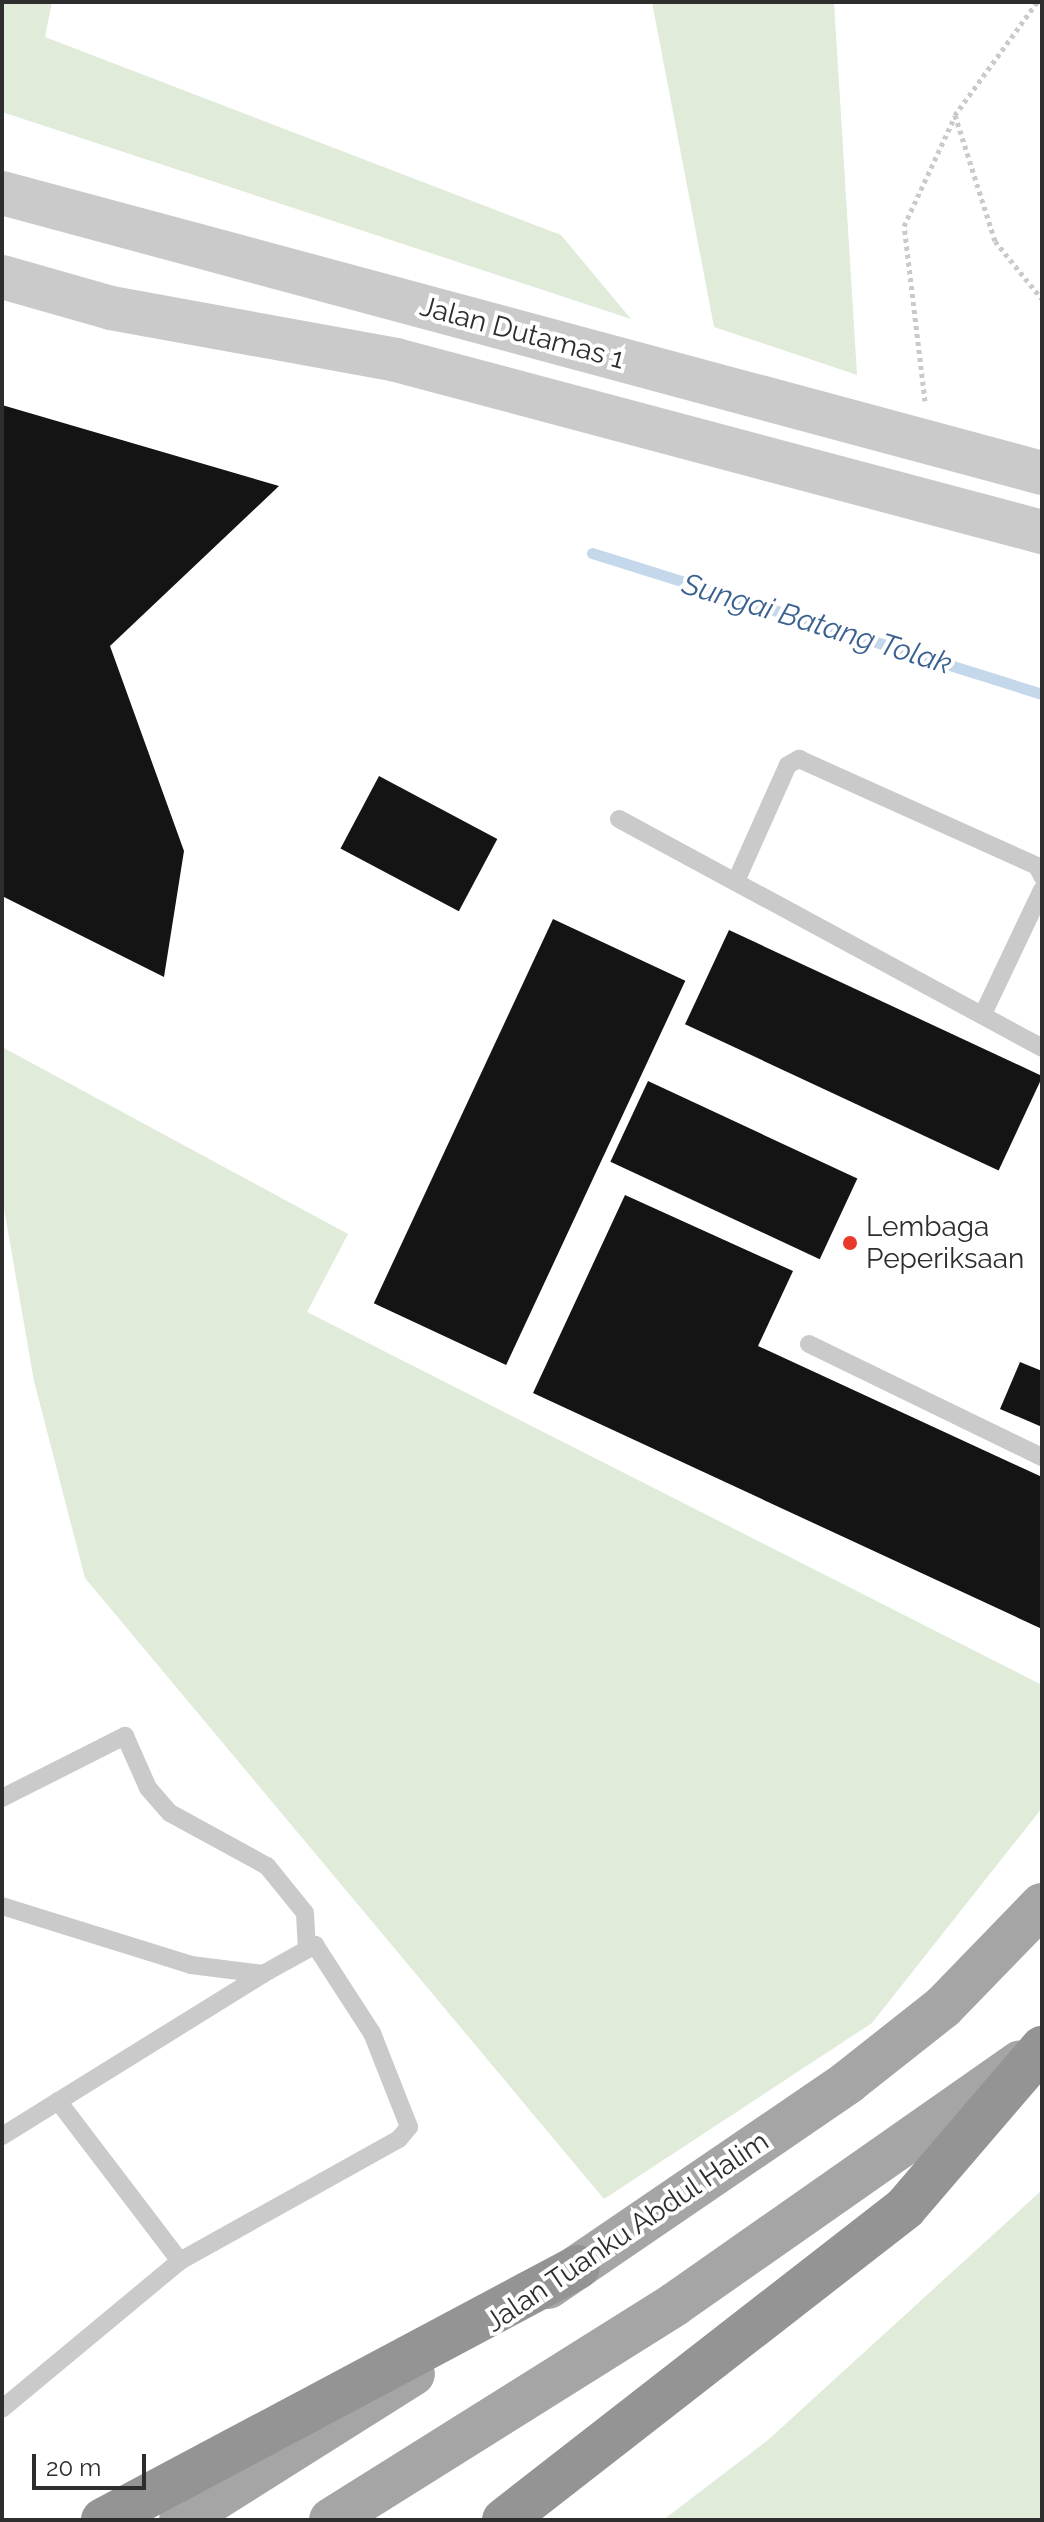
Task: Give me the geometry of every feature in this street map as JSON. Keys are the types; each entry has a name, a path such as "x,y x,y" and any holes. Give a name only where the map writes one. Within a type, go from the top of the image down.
{"highway":[{"path":"504,2520 905,2208 1042,2047"},
{"path":"103,2520 578,2267"}],"main road":[{"name":"Jalan Tuanku Abdul Halim","path":"181,2520 578,2267 848,2082 943,2007 1042,1905"},
{"path":"331,2520 675,2304 1042,2047"}],"street":[{"name":"Jalan Dutamas 1","path":"2,193 1042,473"},
{"name":"Jalan Dutamas 1","path":"2,277 111,308 396,360 1042,532"}],"lane":[{"path":"736,881 788,765 799,759 1037,866 1042,876"},
{"path":"619,819 983,1014 1041,1051"},
{"path":"983,1014 1042,890"},
{"path":"809,1344 1042,1457"},
{"path":"2,1798 125,1736 148,1788 170,1813 267,1866 305,1913 307,1948"},
{"path":"2,1906 191,1965 263,1974"},
{"path":"2,2136 307,1948 327,1954 372,2033 409,2127 399,2139 180,2261 2,2409"},
{"path":"58,2101 180,2261"}],"path":[{"path":"925,401 904,226 955,115 1037,2"},
{"path":"955,115 995,241 1042,299"}],"green space":[{"path":"2,2 52,2 45,37 561,235 631,319 2,112"},
{"path":"652,2 834,2 857,375 714,327"},
{"path":"2,1047 348,1234 307,1312 1042,1685 1042,1808 872,2023 604,2199 85,1578 34,1381 2,1197"},
{"path":"1042,2190 1042,2520 663,2520 768,2440"}],"building":[{"path":"2,405 279,486 110,646 184,851 164,977 2,896"},
{"path":"379,776 497,839 459,911 341,848"},
{"path":"553,919 685,981 506,1365 374,1303"},
{"path":"729,930 1042,1076 999,1170 685,1024"},
{"path":"648,1081 857,1179 820,1259 610,1162"},
{"path":"625,1195 793,1271 758,1346 1042,1477 1042,1629 533,1393"},
{"path":"1020,1362 1042,1371 1042,1427 1000,1409"}],"waterway":[{"name":"Sungai Batang Tolak","path":"592,553 1042,694"}],"place":[{"name":"Lembaga Peperiksaan","path":"850,1243"}]}
